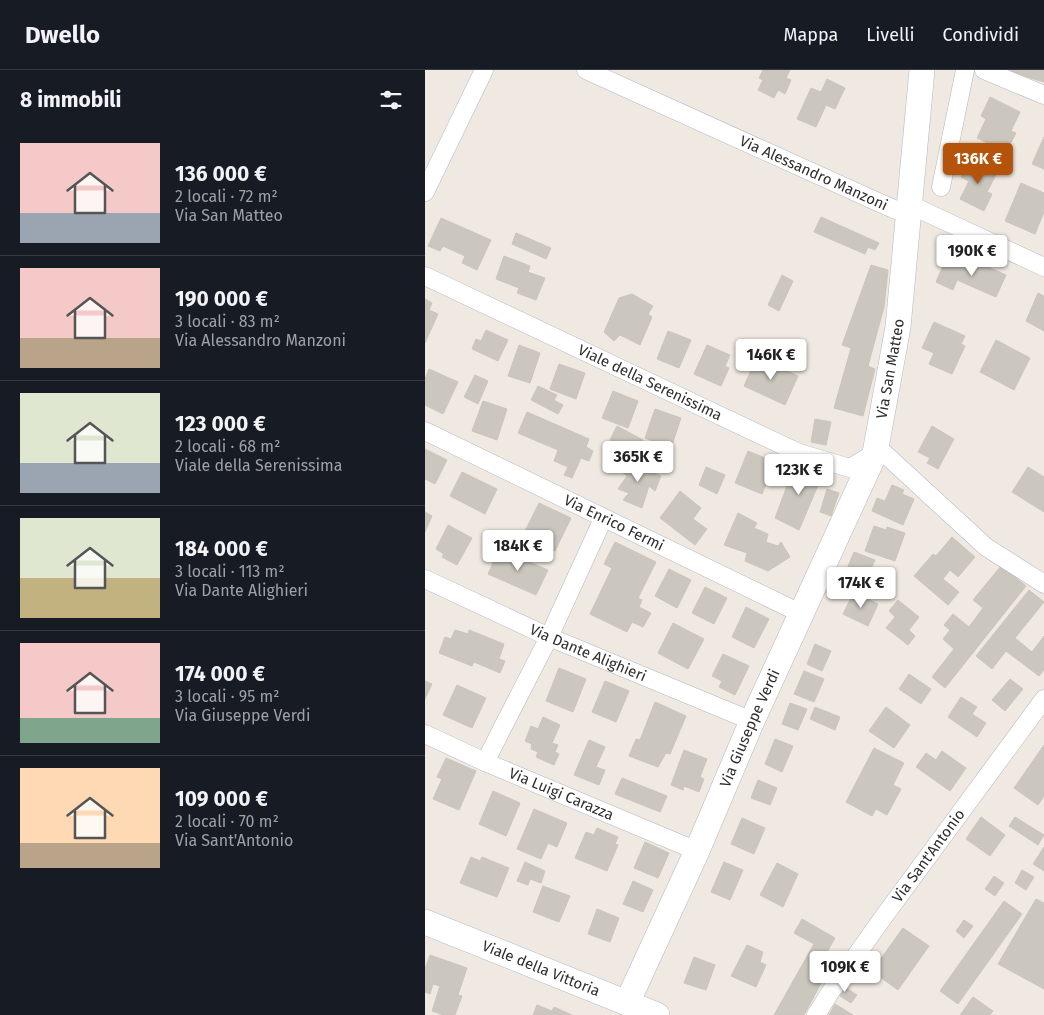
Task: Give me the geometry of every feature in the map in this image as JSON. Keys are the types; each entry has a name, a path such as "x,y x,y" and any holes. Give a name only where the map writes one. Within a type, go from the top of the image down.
{"street":[{"path":"425,192 484,70"},
{"name":"Via Alessandro Manzoni","path":"586,70 896,210 919,209 1044,267"},
{"name":"Via San Matteo","path":"875,453 898,327 922,70"},
{"path":"941,187 965,70"},
{"path":"990,71 1044,95"},
{"name":"Viale della Serenissima","path":"425,276 799,453 850,468 875,453"},
{"name":"Via Enrico Fermi","path":"425,431 802,614"},
{"path":"875,453 885,454 986,547 1044,584"},
{"name":"Via Giuseppe Verdi","path":"627,1003 697,851 752,721 875,453"},
{"path":"485,762 549,637 603,519"},
{"name":"Via Dante Alighieri","path":"425,579 549,637 752,721"},
{"name":"Via Sant'Antonio","path":"816,1015 882,919 1044,699"},
{"name":"Via Luigi Carazza","path":"425,734 485,762 697,851"},
{"name":"Viale della Vittoria","path":"425,922 657,1015"}],"building":[{"path":"763,70 790,70 786,78 791,80 785,94 778,90 774,98 758,90 763,80 759,78"},
{"path":"1011,70 1044,70 1044,82 1010,72"},
{"path":"827,79 845,88 835,109 826,105 816,127 797,119 811,88 821,92"},
{"path":"990,97 1020,112 1011,131 1016,133 1006,152 977,138 986,119 981,116"},
{"path":"1044,137 1044,169 1032,164"},
{"path":"974,162 997,173 987,192 992,194 984,211 960,199 969,181 961,177 967,165 971,166"},
{"path":"1021,183 1044,193 1044,212 1035,234 1005,221"},
{"path":"821,217 879,243 875,250 868,247 865,254 814,232"},
{"path":"441,218 491,240 477,270 462,263 465,256 443,246 440,251 428,246"},
{"path":"516,233 551,248 546,259 512,244"},
{"path":"504,256 530,266 528,272 545,278 536,300 517,293 519,288 496,279"},
{"path":"946,259 968,269 973,260 1006,275 996,297 957,280 953,290 936,282"},
{"path":"871,265 888,270 884,307 868,366 875,369 863,416 834,408 851,348 842,345"},
{"path":"782,275 793,281 779,311 768,305"},
{"path":"1038,293 1044,296 1044,331 1026,321"},
{"path":"632,294 653,306 648,314 652,317 640,345 620,335 614,341 604,332 619,298"},
{"path":"425,299 432,303 429,310 438,314 425,343"},
{"path":"934,322 965,336 961,344 965,346 952,374 929,364 934,353 922,348"},
{"path":"486,330 508,340 498,361 472,349 476,339 481,341"},
{"path":"668,331 691,340 679,368 657,359"},
{"path":"996,340 1030,358 1014,390 980,372"},
{"path":"519,345 540,353 530,383 508,376"},
{"path":"707,345 730,355 725,366 729,368 721,386 694,374"},
{"path":"757,357 798,376 785,405 744,386"},
{"path":"559,364 585,373 576,399 550,389"},
{"path":"429,369 458,382 443,414 425,405 425,379"},
{"path":"475,375 488,381 478,404 464,397"},
{"path":"538,386 557,395 554,400 563,405 558,414 531,400"},
{"path":"613,391 638,401 628,428 602,418"},
{"path":"483,401 507,409 497,440 472,431"},
{"path":"655,409 681,418 671,448 645,438"},
{"path":"527,412 589,439 586,447 593,451 589,461 581,458 572,478 564,475 568,467 554,461 558,450 518,433"},
{"path":"815,419 831,422 826,445 811,442"},
{"path":"617,426 643,440 639,454 610,440"},
{"path":"932,426 954,439 938,469 927,463 930,458 918,452"},
{"path":"425,449 447,460 435,484 425,479"},
{"path":"748,451 775,462 762,494 735,483"},
{"path":"627,460 661,476 655,491 649,486 642,508 623,500 629,493 618,489 627,476 621,471"},
{"path":"706,467 725,475 717,494 699,485"},
{"path":"816,467 825,469 799,530 775,518 793,470"},
{"path":"1028,467 1044,477 1044,512 1012,492"},
{"path":"462,472 497,489 485,514 450,496"},
{"path":"892,485 904,490 902,494 914,499 903,525 872,511 877,498 885,501"},
{"path":"827,489 839,493 831,516 820,512"},
{"path":"680,491 701,508 693,519 707,529 695,545 660,518"},
{"path":"539,503 571,518 555,551 523,535"},
{"path":"425,512 432,516 425,532"},
{"path":"738,513 757,523 754,528 768,534 766,542 778,546 781,542 790,557 768,571 745,561 747,553 724,545"},
{"path":"448,525 472,538 457,565 442,557 444,554 436,549"},
{"path":"874,526 886,530 887,527 905,533 895,561 865,551"},
{"path":"952,537 975,557 958,577 950,570 943,579 959,592 948,605 914,576 933,554 936,556"},
{"path":"615,542 656,562 638,598 642,600 639,607 651,613 643,627 632,622 627,632 590,614 612,568 604,564"},
{"path":"499,549 548,570 536,595 488,574"},
{"path":"854,552 875,560 863,587 843,579"},
{"path":"1001,566 1026,586 945,688 932,677 954,649 943,639 950,630 944,625 953,614 969,627 983,608 973,600"},
{"path":"669,569 691,580 677,608 655,596"},
{"path":"705,587 727,598 714,624 692,613"},
{"path":"1029,590 1044,602 1015,638 1032,652 1044,636 1044,670 1039,676 1006,651 992,669 976,656"},
{"path":"854,592 878,604 868,626 843,614"},
{"path":"898,600 919,617 909,630 915,636 908,645 886,628 895,617 889,611"},
{"path":"746,607 769,619 754,648 732,637"},
{"path":"673,623 704,639 688,669 658,653"},
{"path":"455,630 468,634 469,630 504,644 499,659 505,661 500,673 474,662 472,666 439,653 445,637 451,639"},
{"path":"815,644 831,651 822,671 807,664"},
{"path":"723,654 749,666 735,695 719,687 722,681 712,676"},
{"path":"559,668 586,679 573,712 546,701"},
{"path":"804,671 824,679 814,702 794,694"},
{"path":"909,674 931,689 921,704 899,689"},
{"path":"1010,679 1023,689 1005,711 992,700"},
{"path":"425,681 432,684 425,699"},
{"path":"605,681 629,691 616,722 592,712"},
{"path":"457,685 486,698 472,728 443,715"},
{"path":"961,697 977,707 972,714 986,723 977,737 948,717"},
{"path":"655,702 686,716 670,754 666,753 658,767 629,756 636,739 640,740"},
{"path":"790,703 807,709 798,730 782,724"},
{"path":"815,707 840,717 835,730 810,719"},
{"path":"886,707 910,725 894,748 869,731"},
{"path":"543,717 560,725 552,743 558,745 555,752 559,754 554,765 536,757 538,752 531,749 532,744 525,741 531,726 538,729"},
{"path":"775,739 793,746 782,772 765,764"},
{"path":"589,740 605,747 596,767 605,770 599,785 574,775"},
{"path":"1044,745 1044,796 1038,805 1014,788"},
{"path":"874,748 904,763 893,785 901,789 887,815 876,809 872,816 846,802"},
{"path":"684,750 707,759 700,777 704,779 699,792 684,786 683,790 671,785"},
{"path":"942,751 966,768 950,791 916,767 926,753 936,760"},
{"path":"446,758 476,771 459,810 433,799 442,779 437,777"},
{"path":"622,778 667,796 660,812 615,794"},
{"path":"758,780 777,788 770,805 751,798"},
{"path":"493,791 520,803 506,836 479,824"},
{"path":"534,809 567,823 557,847 548,843 541,859 517,849"},
{"path":"981,817 1005,835 990,856 966,839"},
{"path":"1015,817 1044,835 1038,845 1009,826"},
{"path":"742,818 765,828 754,854 731,844"},
{"path":"597,828 618,837 615,844 618,845 607,871 575,858 586,832 594,835"},
{"path":"645,842 669,853 658,878 634,868"},
{"path":"1044,847 1044,871 1033,864"},
{"path":"471,857 480,861 482,857 509,868 497,897 460,883"},
{"path":"525,862 545,871 541,883 530,879 528,885 517,881"},
{"path":"724,862 743,870 730,900 711,892"},
{"path":"777,863 798,874 783,907 760,895"},
{"path":"1022,870 1034,877 1026,890 1015,883"},
{"path":"994,876 1004,883 995,896 985,889"},
{"path":"633,881 653,890 643,912 623,904"},
{"path":"543,886 570,896 559,922 533,912"},
{"path":"1036,899 1044,903 1044,989 998,964"},
{"path":"1004,901 1022,914 958,1004 940,991"},
{"path":"597,909 619,918 610,942 588,934"},
{"path":"802,919 835,938 816,971 825,976 804,1015 774,1015 814,944 794,933"},
{"path":"964,920 973,926 964,938 956,931"},
{"path":"903,928 929,946 898,990 872,971"},
{"path":"747,945 763,952 760,962 766,965 756,987 731,976"},
{"path":"430,955 467,968 458,995 462,996 455,1015 443,1015 432,1011 440,986 433,984 430,994 425,992 425,969"},
{"path":"694,957 715,965 706,990 684,983"},
{"path":"840,984 857,995 851,1003 834,992"},
{"path":"973,997 993,1011 990,1015 960,1015"},
{"path":"835,1004 853,1015 829,1015"},
{"path":"537,1005 552,1011 554,1007 572,1015 533,1015"}]}
